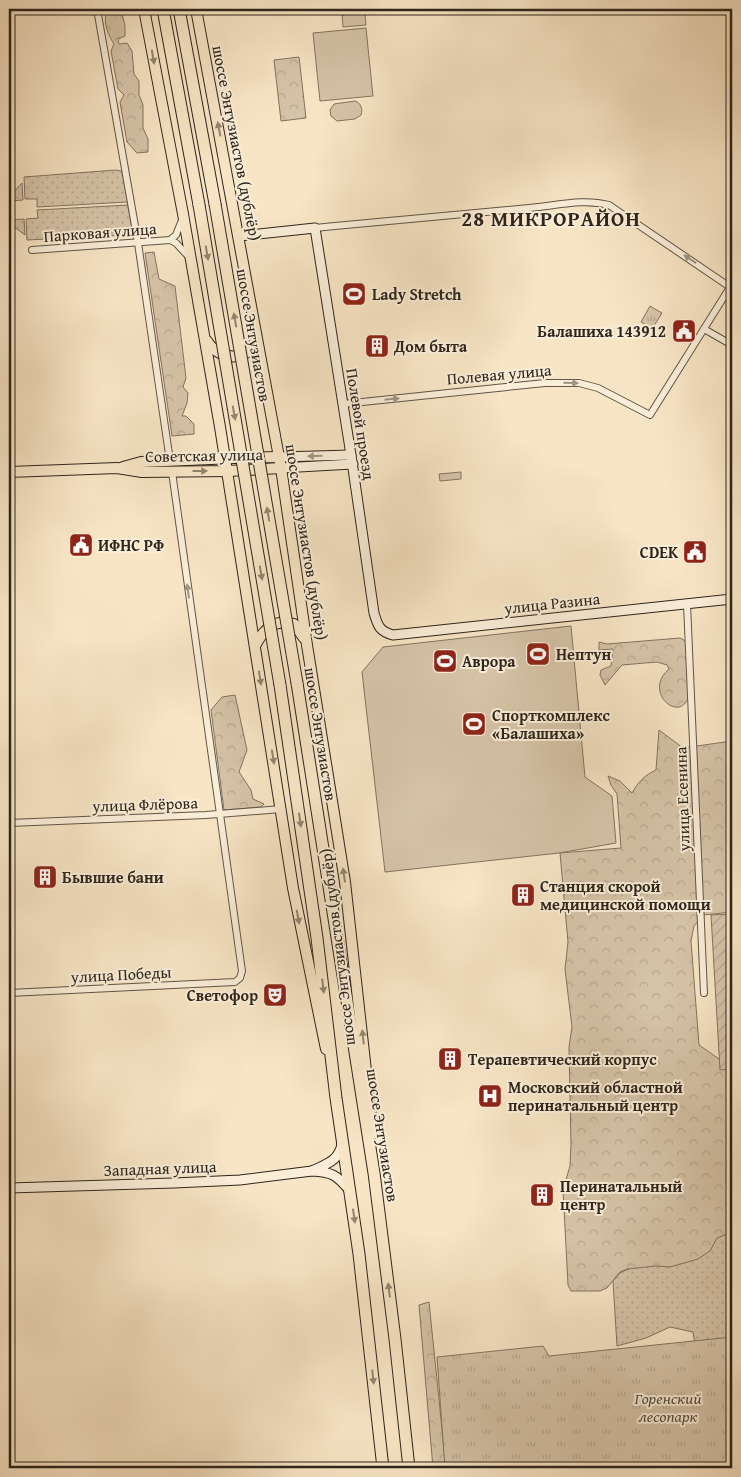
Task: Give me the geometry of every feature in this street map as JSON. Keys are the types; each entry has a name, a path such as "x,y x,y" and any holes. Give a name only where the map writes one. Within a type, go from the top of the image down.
{"highway":[{"name":"шоссе Энтузиастов","path":"163,9 199,205 280,685 317,938 336,1098 359,1254 383,1468"},
{"name":"шоссе Энтузиастов","path":"179,9 215,204 297,683 374,1173 409,1468"}],"main road":[{"name":"шоссе Энтузиастов (дублёр)","path":"144,9 192,260 228,471 304,946 336,1098"},
{"name":"шоссе Энтузиастов (дублёр)","path":"196,9 240,236 280,463 346,891 370,1110 374,1173"},
{"path":"204,333 214,350 222,355 232,357 241,355 251,347 256,338 256,332"},
{"name":"Советская улица","path":"117,468 141,462 225,458 280,463"},
{"name":"Советская улица","path":"9,472 117,468 142,472 228,471 280,463"},
{"path":"255,646 267,629 275,624 284,622 294,624 298,628 307,645"}],"street":[{"path":"97,9 138,243 170,461"},
{"path":"240,236 532,208 586,201 603,203 731,285 704,329 732,345"},
{"name":"Парковая улица","path":"170,240 176,235 181,226 183,214"},
{"name":"Полевой проезд","path":"315,228 374,613 378,625"},
{"name":"Парковая улица","path":"32,250 170,240 185,250 192,260"},
{"name":"Полевая улица","path":"343,404 545,383 579,383 598,388 650,415 704,329"},
{"name":"Советская улица","path":"280,463 352,460"},
{"path":"172,472 220,815"},
{"name":"улица Разина","path":"378,625 384,632 393,635 732,599"},
{"name":"улица Есенина","path":"687,604 704,993"},
{"name":"улица Флёрова","path":"9,823 220,815 281,809"},
{"name":"улица Победы","path":"9,994 235,982 240,978 242,971 220,815"},
{"name":"Западная улица","path":"312,1171 334,1160 341,1150 342,1140"},
{"name":"Западная улица","path":"9,1188 240,1180 312,1171 332,1173 350,1191"}],"green space":[{"path":"108,9 121,9 125,36 118,39 119,44 127,43 132,51 134,74 139,81 139,95 143,105 143,128 148,139 148,152 137,153 127,142 120,102 124,95 118,89 111,51 114,44 107,31 105,22"},
{"path":"365,13 366,25 343,27 342,15"},
{"path":"366,28 373,96 320,101 313,33"},
{"path":"299,57 306,118 281,121 274,60"},
{"path":"355,101 361,106 362,111 361,115 355,119 337,121 331,116 330,110 334,104"},
{"path":"121,171 123,175 128,202 37,207 37,199 25,199 24,177"},
{"path":"22,183 23,200 9,201 9,197"},
{"path":"128,205 132,228 131,233 126,235 27,240 26,219 38,218 37,210"},
{"path":"24,219 25,235 9,223 9,220"},
{"path":"154,252 159,279 175,286 186,378 183,387 188,393 187,403 182,416 186,416 194,424 194,434 172,436 145,253"},
{"path":"650,306 662,313 652,329 641,322"},
{"path":"461,472 461,479 440,481 439,474"},
{"name":"Спорткомплекс «Балашиха»","path":"571,626 585,777 612,796 616,843 559,853 385,872 362,672 383,647"},
{"path":"680,638 687,645 689,694 685,703 679,707 666,702 661,696 659,688 662,678 669,669 667,665 657,662 622,665 605,685 600,675 601,670 611,666 613,649 599,650 599,642 607,644"},
{"path":"235,695 247,750 239,772 251,790 253,799 264,804 261,807 224,810 211,710 222,697"},
{"path":"659,730 683,748 732,741 732,912 703,915 694,926 691,941 699,1045 732,1068 732,1173 729,1174 732,1188 732,1232 717,1238 710,1251 698,1259 670,1267 656,1266 627,1269 620,1272 607,1288 600,1291 571,1291 568,1285 563,1190 570,1166 569,1047 572,1027 565,969 568,942 560,853 621,848 617,794 608,776 620,781 632,793 642,779 656,770"},
{"path":"732,914 732,1069 720,1070 711,915"},
{"path":"732,1231 732,1369 699,1369 693,1332 670,1327 646,1338 617,1346 613,1281 621,1272"},
{"path":"429,1302 446,1468 433,1468 419,1305"},
{"name":"Горенский лесопарк","path":"732,1337 732,1468 445,1468 437,1357 543,1346 549,1356"}],"place":[{"name":"Lady Stretch","path":"354,294"},
{"name":"Балашиха 143912","path":"684,331"},
{"name":"Дом быта","path":"377,346"},
{"name":"ИФНС РФ","path":"81,545"},
{"name":"CDEK","path":"695,552"},
{"name":"Нептун","path":"538,654"},
{"name":"Аврора","path":"445,661"},
{"name":"Спорткомплекс «Балашиха»","path":"474,724"},
{"name":"Бывшие бани","path":"45,877"},
{"name":"Станция скорой медицинской помощи","path":"523,895"},
{"name":"Светофор","path":"275,995"},
{"name":"Терапевтический корпус","path":"450,1059"},
{"name":"Московский областной перинатальный центр","path":"490,1096"},
{"name":"Перинатальный центр","path":"542,1195"}],"district":[{"name":"28 МИКРОРАЙОН","path":"551,219"}]}
